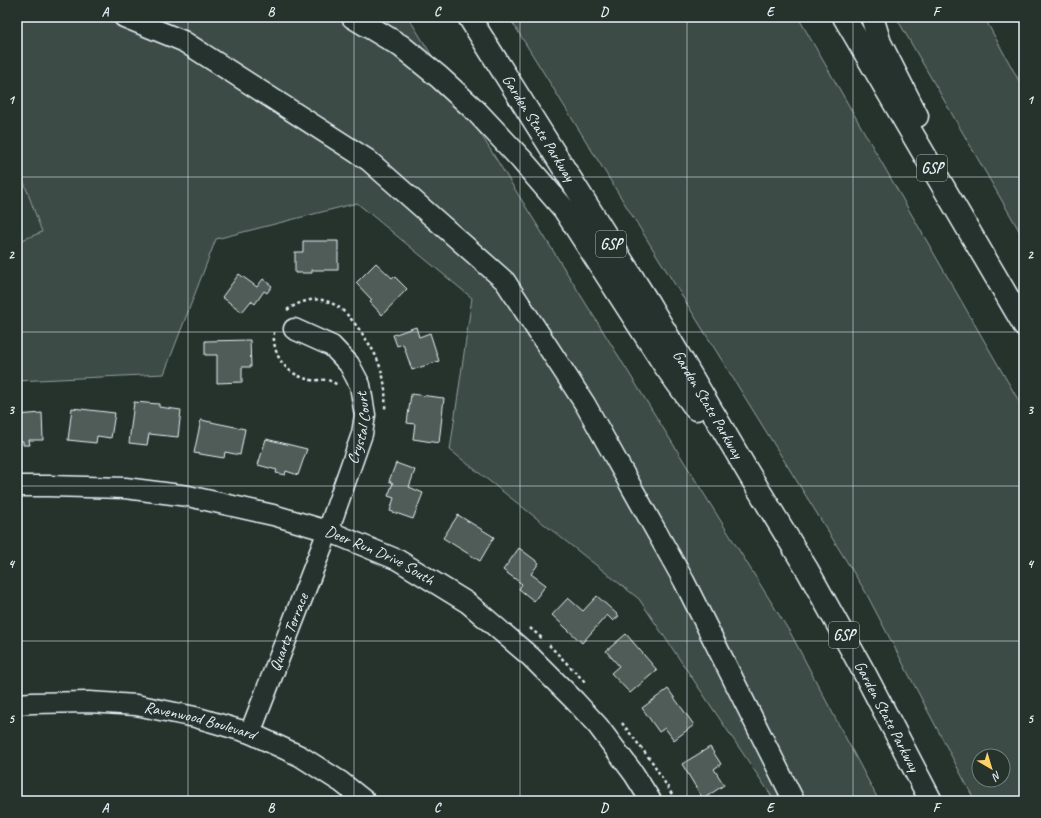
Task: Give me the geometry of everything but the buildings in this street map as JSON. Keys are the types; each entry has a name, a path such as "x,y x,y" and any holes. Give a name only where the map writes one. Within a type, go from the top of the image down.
{"highway":[{"path":"353,17 401,46 439,77 476,111 543,183 564,209 665,366 707,425 749,474"},
{"name":"Garden State Parkway","path":"469,17 649,304 812,578 865,674 931,801"},
{"name":"GSP","path":"844,17 1022,322"},
{"path":"872,17 880,43 1022,322"}],"street":[{"path":"124,17 183,41 368,160 505,281 585,404 684,581 794,801"},
{"name":"Crystal Court","path":"294,329 332,346 349,364 360,385 365,415 362,434 328,531"},
{"name":"Deer Run Drive South","path":"17,486 125,488 188,496 273,515 328,531 398,560 468,603 531,657 598,726 634,774 651,801"},
{"name":"Quartz Terrace","path":"250,733 328,531"},
{"name":"Ravenwood Boulevard","path":"17,704 88,702 136,705 195,717 250,733 300,756 341,782 365,801"}],"path":[{"path":"285,311 295,305 315,299 328,301 337,306 352,319 370,344 380,364 386,394 385,411"},
{"path":"275,327 274,339 278,356 282,364 296,376 312,380 328,380 340,386"},
{"path":"524,624 550,646 588,684"},
{"path":"622,723 653,763 676,801"}],"shaded area":[{"path":"17,17 408,17 791,634 879,801 775,801 639,599 450,450 472,298 357,203 216,239 164,374 17,381 17,242 42,232 17,163"},
{"path":"509,17 798,17 1024,410 1024,801 975,801 865,591"},
{"path":"896,17 984,17 1024,90 1024,239"},
{"path":"17,163 42,232 17,242"}]}
